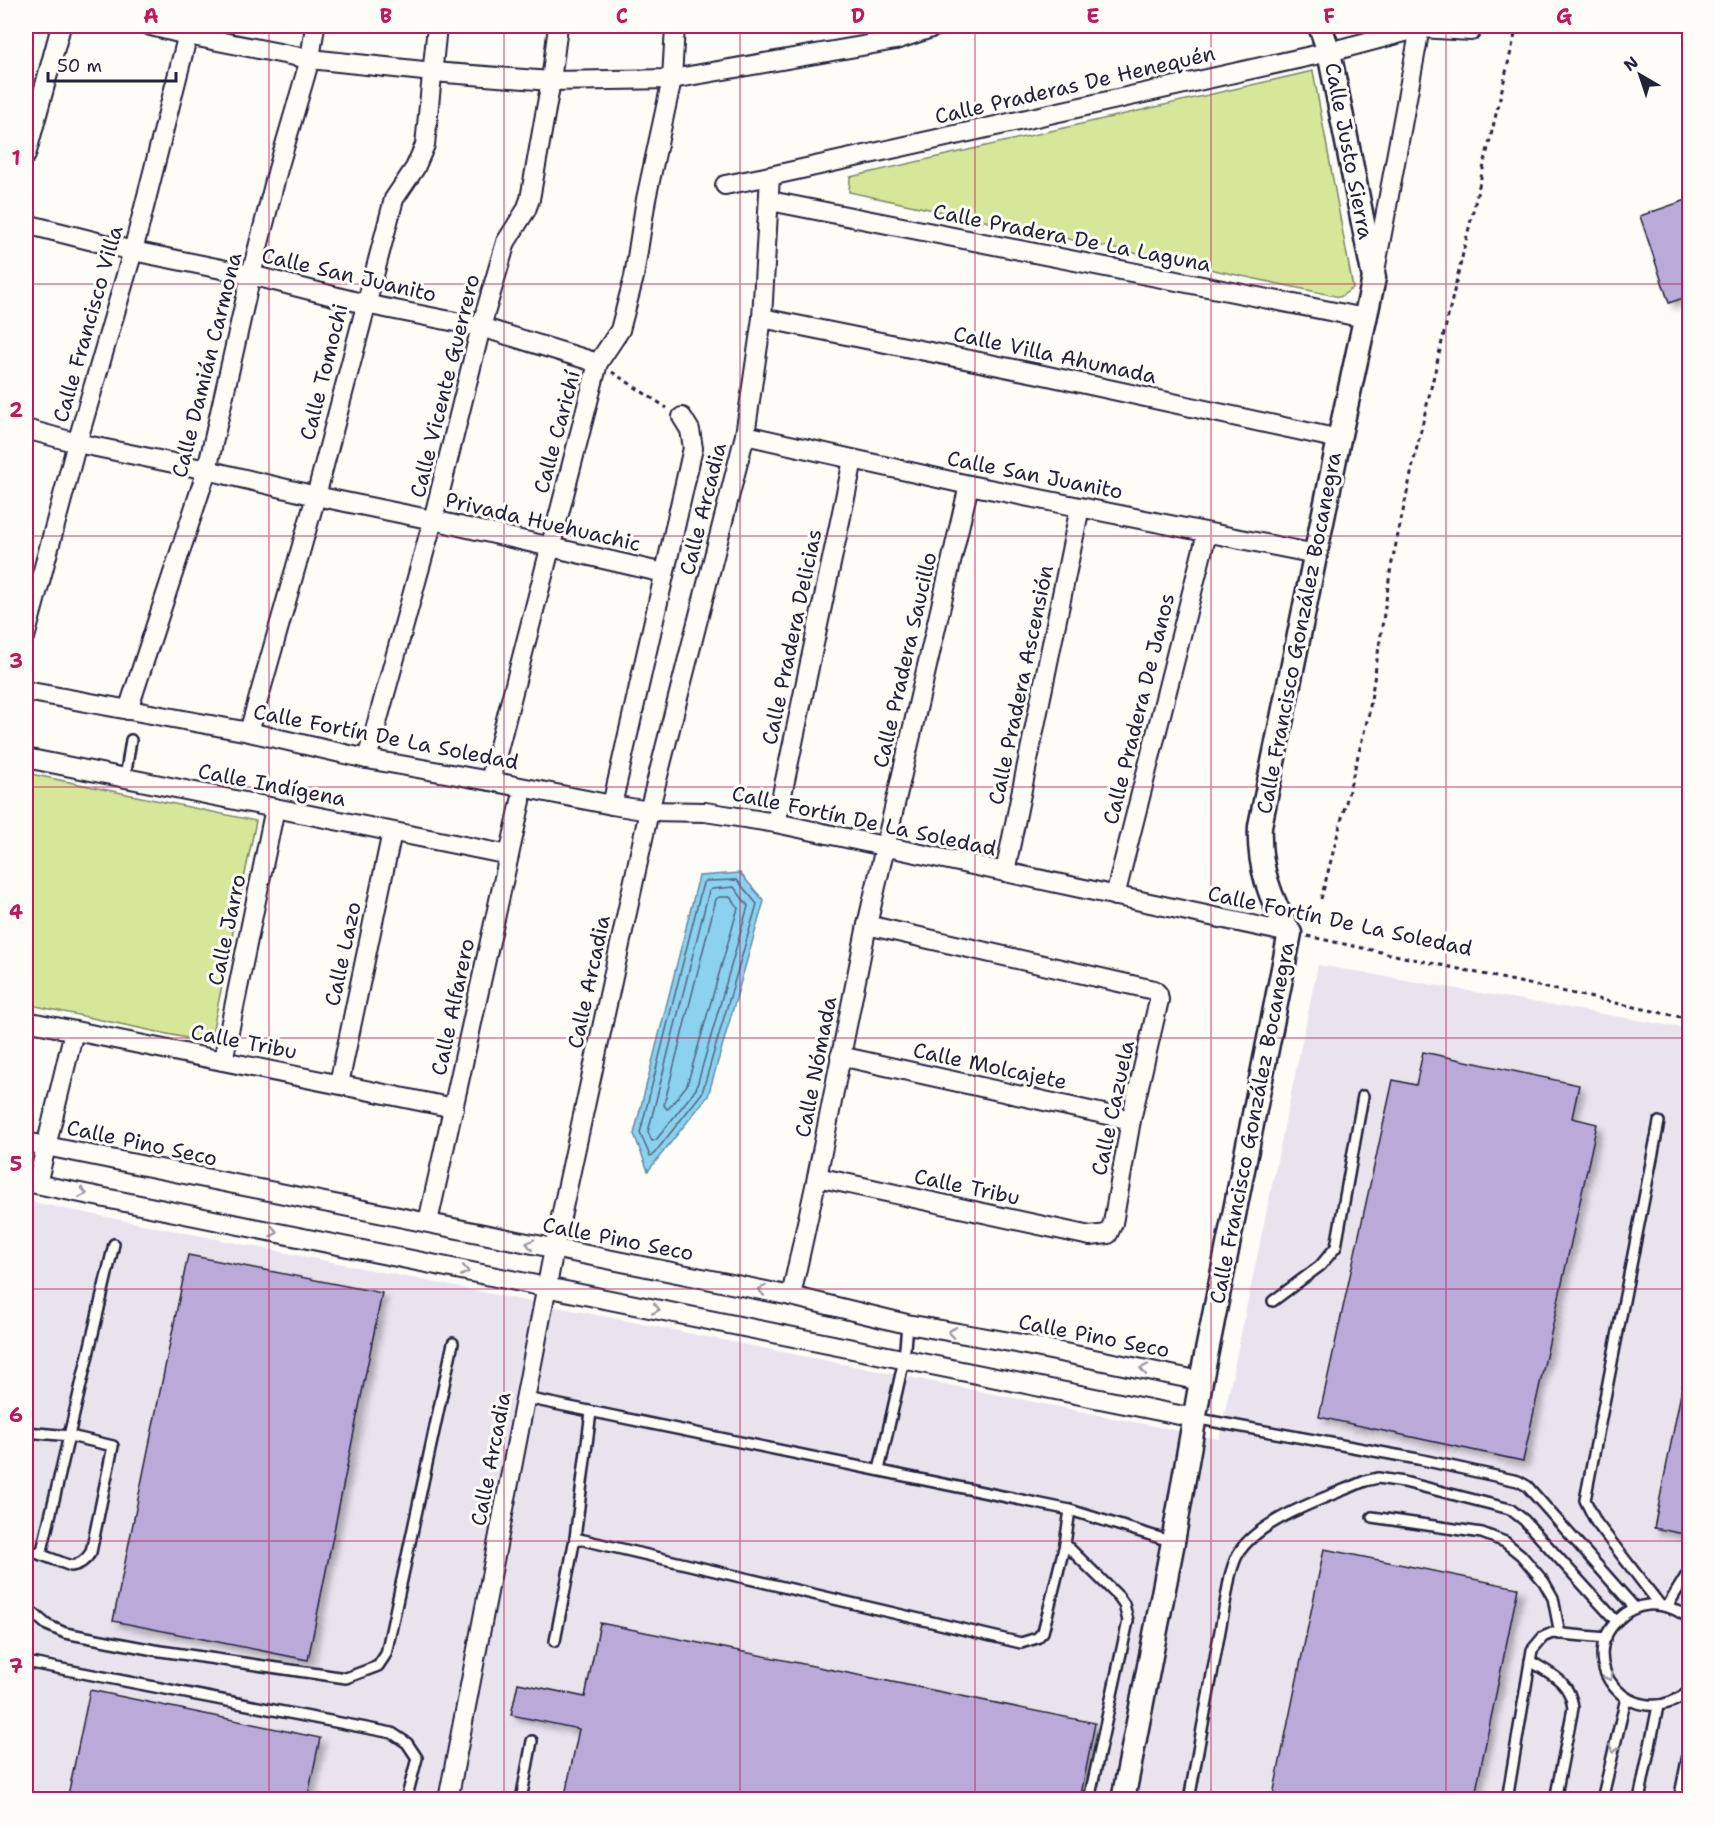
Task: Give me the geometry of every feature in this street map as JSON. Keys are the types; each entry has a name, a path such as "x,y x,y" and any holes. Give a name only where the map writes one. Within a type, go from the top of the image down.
{"street":[{"path":"26,155 61,26"},
{"path":"152,26 189,30 310,59 551,81 672,79 896,40 937,26"},
{"name":"Calle Damián Carmona","path":"128,710 207,470 251,275 310,59 315,26"},
{"name":"Calle Tomochi","path":"249,732 316,496 393,200 415,168 425,145 437,26"},
{"name":"Calle Vicente Guerrero","path":"367,759 434,520 481,327 506,242 523,216 530,199 551,81 558,26"},
{"name":"Calle Carichí","path":"490,780 598,363 620,330 634,277 646,199 672,79 675,26"},
{"name":"Calle Justo Sierra","path":"1320,26 1329,52 1374,278"},
{"name":"Calle Praderas De Henequén","path":"725,185 1329,52 1420,28 1471,31"},
{"name":"Calle Francisco González Bocanegra","path":"1123,1800 1173,1542 1201,1381 1290,933 1276,910 1263,871 1260,854 1260,826 1374,278 1420,28"},
{"name":"Calle Francisco Villa","path":"26,634 77,443 133,251 189,30"},
{"name":"Calle Arcadia","path":"448,1800 554,1249 650,812 745,435 762,318 770,176"},
{"name":"Calle Pradera De La Laguna","path":"770,201 1365,318"},
{"name":"Calle San Juanito","path":"26,224 133,251 251,275 365,304 481,327 598,363"},
{"name":"Calle Villa Ahumada","path":"762,318 1339,439"},
{"path":"612,805 693,448 690,430 682,417"},
{"name":"Privada Huehuachic","path":"26,429 77,443 434,520 664,573"},
{"name":"Calle San Juanito","path":"745,435 969,485 1316,554"},
{"name":"Calle Pradera Delicias","path":"776,823 853,460"},
{"name":"Calle Pradera Saucillo","path":"884,846 969,485"},
{"name":"Calle Pradera Ascensión","path":"1005,872 1080,507"},
{"name":"Calle Pradera De Janos","path":"1115,896 1207,533"},
{"name":"Calle Fortín De La Soledad","path":"26,691 249,732 367,759 490,780 650,812 705,812 776,823 1290,933"},
{"name":"Calle Indígena","path":"26,758 509,855"},
{"name":"Calle Alfarero","path":"428,1222 521,801"},
{"name":"Calle Jarro","path":"224,1061 275,808"},
{"name":"Calle Lazo","path":"339,1084 392,832"},
{"name":"Calle Nómada","path":"791,1296 884,846"},
{"name":"Calle Cazuela","path":"867,925 1157,992 1159,1000 1131,1120 1113,1224 1108,1233"},
{"name":"Calle Tribu","path":"26,1021 454,1108"},
{"path":"74,1031 47,1146 31,1183 1194,1419"},
{"name":"Calle Molcajete","path":"840,1056 1131,1120"},
{"name":"Calle Pino Seco","path":"26,1142 791,1296 907,1324 1016,1343 1201,1381"},
{"name":"Calle Tribu","path":"817,1177 1090,1236 1108,1233"}],"lane":[{"path":"125,778 131,740"},
{"path":"1273,1301 1320,1266 1336,1247 1364,1096"},
{"path":"1659,1122 1585,1500 1596,1522 1664,1606"},
{"path":"41,1555 114,1244"},
{"path":"879,1470 904,1360 907,1324"},
{"path":"26,1607 46,1625 65,1633 154,1650 346,1678 378,1666 386,1654 453,1343"},
{"path":"526,1398 1070,1510 1173,1542"},
{"path":"555,1641 575,1538 591,1412"},
{"path":"1194,1419 1418,1459 1518,1481 1533,1492 1635,1608"},
{"path":"26,1432 70,1437 113,1446 91,1552 87,1559 71,1566 26,1549"},
{"path":"1189,1800 1230,1576 1238,1554 1254,1535 1280,1518 1365,1481 1378,1478 1404,1482 1510,1509 1524,1520 1616,1621"},
{"path":"575,1538 1021,1643 1037,1638 1043,1632 1065,1544 1070,1510"},
{"path":"1372,1516 1482,1533 1505,1542 1521,1555 1544,1582 1553,1598 1560,1634"},
{"path":"1065,1544 1119,1597 1124,1604 1128,1621 1089,1800"},
{"path":"1664,1606 1689,1569"},
{"path":"1689,1620 1677,1611 1664,1606 1645,1605 1635,1608 1616,1621 1606,1638 1603,1650 1605,1672 1617,1691 1626,1698 1647,1706 1658,1706 1680,1698 1689,1691"},
{"path":"1507,1800 1532,1650 1543,1637 1552,1633 1606,1638"},
{"path":"1530,1661 1563,1683 1572,1699 1573,1708 1555,1800"},
{"path":"26,1662 392,1733 407,1743 417,1758 406,1800"},
{"path":"1602,1800 1626,1698"},
{"path":"1639,1800 1658,1706"},
{"path":"521,1800 532,1741"},
{"path":"1679,1800 1689,1745"}],"path":[{"path":"1321,899 1369,713 1396,544 1517,26"},
{"path":"598,363 682,417"},
{"name":"Calle Fortín De La Soledad","path":"1290,933 1689,1019"}],"shaded area":[{"path":"1318,965 1689,1029 1689,1799 26,1799 26,1201 1219,1439"}],"green space":[{"path":"1313,71 1353,288 1340,297 849,192 850,177"},
{"path":"26,773 256,821 210,1043 26,1004"}],"water":[{"path":"740,873 764,901 708,1096 648,1171 634,1134 699,876"}],"building":[{"path":"1689,199 1689,296 1669,303 1640,216"},
{"path":"1423,1052 1579,1085 1572,1118 1597,1124 1523,1461 1319,1417 1393,1080 1416,1085"},
{"path":"188,1255 382,1293 308,1660 113,1621"},
{"path":"1683,1383 1689,1384 1689,1535 1654,1528"},
{"path":"1324,1549 1518,1588 1474,1800 1272,1800"},
{"path":"600,1623 1095,1723 1080,1800 564,1800 579,1729 511,1715 518,1683 585,1697"},
{"path":"90,1690 320,1738 307,1800 67,1800"}]}
